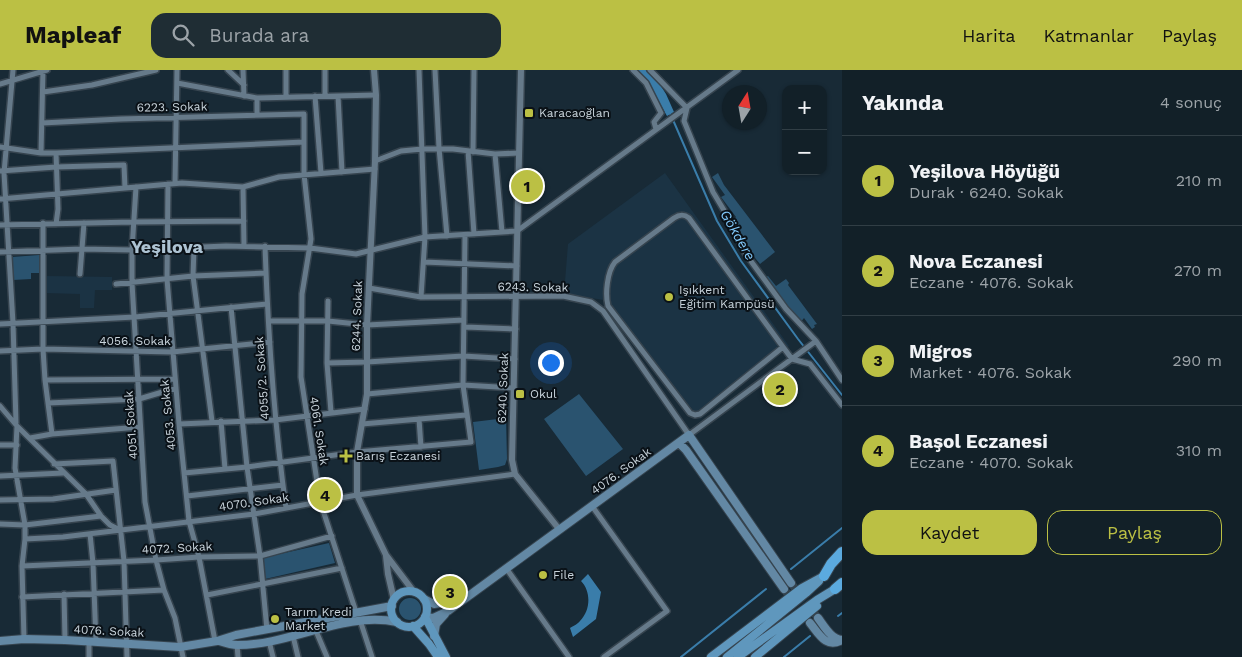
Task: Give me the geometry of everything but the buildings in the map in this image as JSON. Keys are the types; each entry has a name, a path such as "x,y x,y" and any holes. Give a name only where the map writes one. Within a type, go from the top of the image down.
{"highway":[{"path":"824,576 831,564 842,552"},
{"path":"824,576 842,561"}],"main road":[{"name":"4076. Sokak","path":"425,617 433,618 448,611 689,435"},
{"path":"689,435 791,583"},
{"path":"680,443 784,589"},
{"path":"727,657 804,587 824,576"},
{"path":"719,657 840,586"},
{"path":"755,657 840,586"},
{"path":"414,592 424,599 427,608 425,617 418,624 407,627 397,622 392,611 393,603 403,593 414,592"},
{"name":"4076. Sokak","path":"424,599 434,604 462,600"},
{"name":"4076. Sokak","path":"0,641 24,639 65,640 180,647 393,603"},
{"path":"434,636 436,624 448,611"},
{"path":"425,617 446,657"},
{"name":"4076. Sokak","path":"216,641 237,645 269,641 360,620 380,618 397,622"},
{"path":"818,618 836,639 842,640"},
{"path":"810,623 826,642 835,644 842,640"},
{"path":"413,626 438,657"},
{"path":"711,657 742,645"},
{"path":"738,657 742,645"}],"street":[{"path":"13,70 2,171 13,324 17,445 16,475 25,525 22,566 24,639"},
{"path":"43,92 92,84 147,70 156,70"},
{"path":"175,183 177,70"},
{"path":"228,70 244,86"},
{"path":"243,70 244,96"},
{"path":"286,70 286,97"},
{"path":"325,70 325,96"},
{"name":"6244. Sokak","path":"374,70 376,95 375,165 367,325 367,394 357,452 357,495 386,555 414,592"},
{"path":"420,70 425,237 421,297"},
{"path":"435,70 439,148 447,236"},
{"path":"474,70 471,151 474,234"},
{"name":"6240. Sokak","path":"515,474 512,460 521,70"},
{"path":"633,70 646,83 661,113 654,122 656,129"},
{"path":"650,70 687,108"},
{"path":"0,252 42,249 132,250 265,246 310,248 356,254 425,237 517,231 738,70"},
{"path":"0,84 44,71 41,153"},
{"path":"177,82 257,98 376,95"},
{"path":"315,96 321,173"},
{"path":"338,96 342,172"},
{"path":"256,115 257,98"},
{"path":"687,108 684,121 713,192 731,222 745,253 786,309 816,341 842,380"},
{"name":"6223. Sokak","path":"42,123 304,114"},
{"name":"4061. Sokak","path":"304,114 304,174 312,239 302,294 301,377 320,501 356,612"},
{"path":"3,148 56,153 304,142"},
{"path":"3,199 175,183 243,187 280,177 342,172 375,165 401,151 422,149 439,148 495,154 518,153"},
{"path":"56,153 56,224"},
{"path":"495,154 502,232"},
{"path":"2,171 124,165 125,188"},
{"name":"4053. Sokak","path":"168,184 167,279 169,313 189,521 199,557 216,641"},
{"name":"4051. Sokak","path":"136,187 133,222 132,283 140,427 145,476 145,502 156,560 164,590 175,618 183,657"},
{"path":"243,187 244,246"},
{"path":"783,347 700,414 690,414 608,306 606,299 611,267 674,218 679,215 685,215 689,218 783,347 792,360 810,364 842,405"},
{"path":"0,225 244,221"},
{"path":"43,223 43,349 52,434"},
{"path":"80,274 84,223"},
{"path":"184,473 280,463 357,452 471,442 463,384 466,235"},
{"name":"4055/2. Sokak","path":"265,246 275,420 286,508"},
{"path":"194,248 193,276 199,310 212,421"},
{"path":"424,262 517,266"},
{"path":"116,284 193,276 266,273"},
{"name":"6243. Sokak","path":"369,288 421,297 563,296 591,302 603,311 689,435"},
{"path":"328,301 327,363 331,412"},
{"path":"0,324 135,317 267,304"},
{"path":"231,307 247,467 260,556 267,630"},
{"path":"269,321 328,321 367,325 464,320"},
{"path":"464,327 516,329"},
{"path":"792,360 816,341"},
{"name":"4056. Sokak","path":"0,351 43,349 172,352 270,342"},
{"path":"327,363 463,356 515,359"},
{"name":"4076. Sokak","path":"689,435 792,360"},
{"path":"45,380 175,379"},
{"path":"367,394 463,384 514,388"},
{"path":"48,403 139,399 176,388"},
{"path":"0,406 54,464 86,494 101,516 110,525 120,530"},
{"path":"179,424 212,421 275,420 365,409"},
{"path":"362,424 466,415"},
{"path":"419,418 421,447"},
{"path":"221,421 225,469"},
{"path":"30,438 52,434 140,427"},
{"path":"0,445 17,445"},
{"path":"54,464 112,461 124,561 127,657"},
{"path":"0,476 63,473"},
{"path":"515,474 559,529"},
{"name":"4070. Sokak","path":"25,539 90,534 254,514 357,495 515,474"},
{"path":"187,496 283,485"},
{"path":"0,500 53,499 116,490"},
{"path":"592,506 667,611 604,657"},
{"path":"0,524 25,525 101,516"},
{"path":"89,657 93,642 94,593 94,563 90,534"},
{"name":"4072. Sokak","path":"22,566 199,557 260,556 332,536"},
{"name":"6244. Sokak","path":"386,555 393,603"},
{"path":"207,596 342,568"},
{"path":"506,568 569,657"},
{"path":"22,598 64,594 164,590"},
{"path":"64,594 65,640"},
{"path":"360,620 372,657"},
{"path":"316,631 327,657"},
{"path":"293,636 298,657"},
{"path":"269,641 273,657"},
{"path":"237,645 238,657"}],"shaded area":[{"path":"636,70 648,70 666,94 674,112 667,116 647,81"},
{"name":"Işıkkent Eğitim Kampüsü","path":"665,173 789,346 700,419 604,300 564,294 568,244"},
{"path":"718,173 724,185 775,252 760,264 743,243 733,221 736,217 721,197 725,195 712,177"},
{"path":"39,255 40,273 31,273 31,279 13,280 12,257"},
{"path":"46,276 112,277 112,290 95,290 94,308 80,308 80,294 46,293"},
{"path":"768,276 776,286 786,279 789,283 788,285 817,324 814,325 815,327 812,329 804,318 800,323 766,277"},
{"path":"579,394 623,449 586,476 544,419"},
{"path":"506,418 507,459 505,465 479,470 473,422"},
{"path":"329,543 335,563 265,579 262,558"},
{"path":"588,574 601,592 596,619 573,637 570,628 584,617 588,606 587,590 581,581"},
{"path":"410,598 418,601 421,609 418,617 410,620 402,617 399,609 402,601"}],"waterway":[{"name":"Gökdere","path":"670,113 717,221 741,261 842,395"},
{"path":"791,569 842,528"},
{"path":"681,657 766,589"},
{"path":"838,616 842,613"},
{"path":"784,657 810,636"}],"tunnel":[{"path":"791,583 818,618"},
{"path":"784,589 810,623"}],"place":[{"name":"Karacaoğlan","path":"529,113"},
{"name":"Yeşilova Höyüğü","path":"527,186"},
{"name":"Işıkkent Eğitim Kampüsü","path":"669,297"},
{"name":"Nova Eczanesi","path":"780,389"},
{"name":"Okul","path":"520,394"},
{"name":"Barış Eczanesi","path":"346,456"},
{"name":"Başol Eczanesi","path":"325,495"},
{"name":"File","path":"543,575"},
{"name":"Migros","path":"450,592"},
{"name":"Tarım Kredi Market","path":"275,619"}],"district":[{"name":"Yeşilova","path":"167,247"}]}
